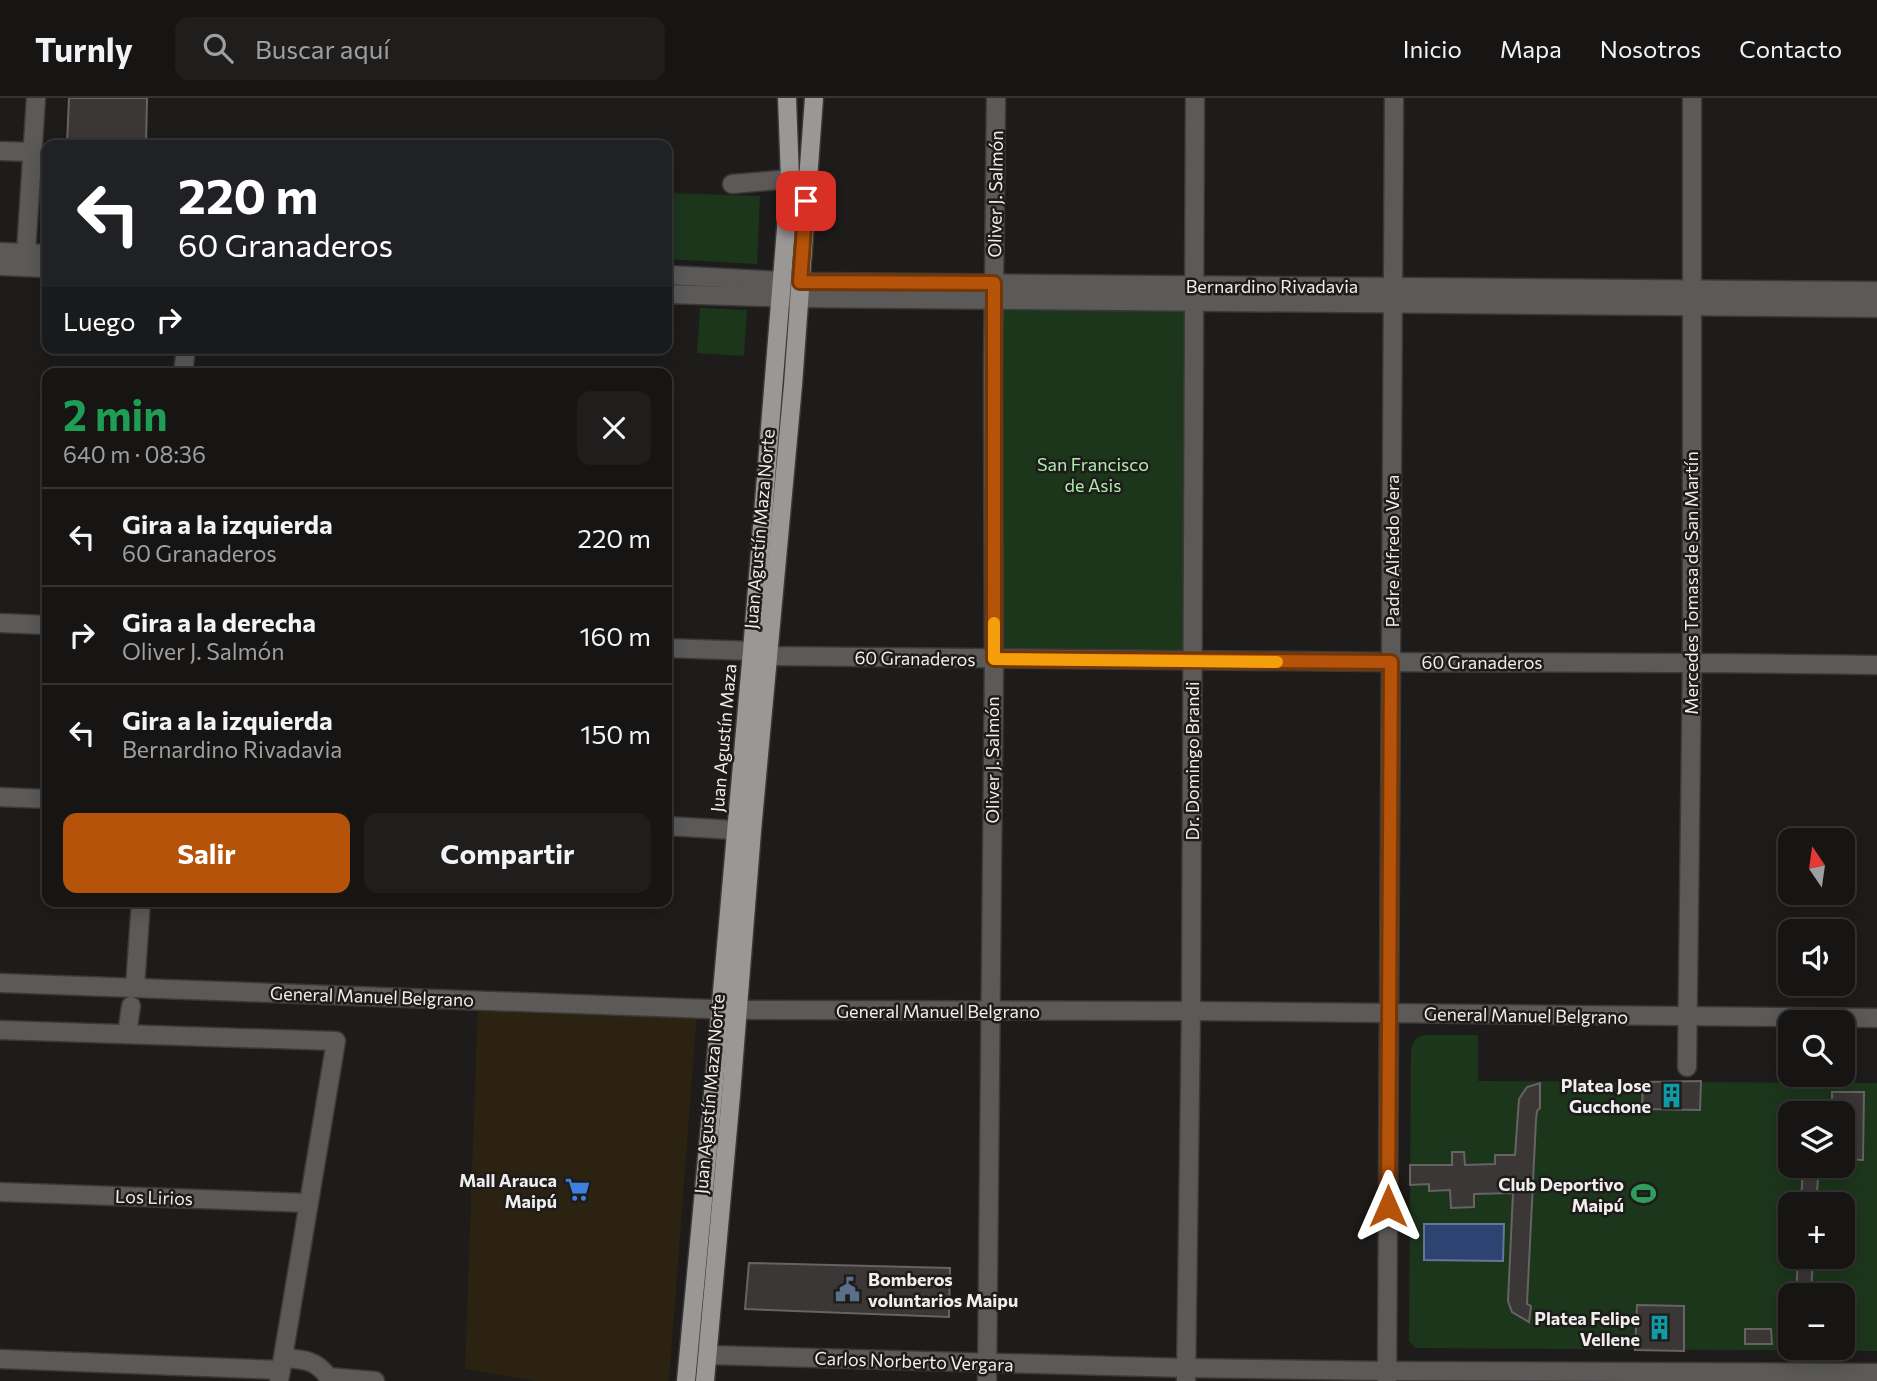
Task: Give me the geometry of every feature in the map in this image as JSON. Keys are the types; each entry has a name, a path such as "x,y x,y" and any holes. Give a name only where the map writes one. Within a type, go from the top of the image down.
{"main road":[{"name":"Juan Agustín Maza","path":"760,654 790,179 787,98"},
{"name":"Juan Agustín Maza Norte","path":"705,1381 729,1010 744,830 760,654 800,290 812,98"},
{"path":"686,1381 729,1010"}],"street":[{"path":"25,260 36,98"},
{"name":"Oliver J. Salmón","path":"987,1372 996,98"},
{"name":"Dr. Domingo Brandi","path":"1186,1375 1191,1011 1195,98"},
{"name":"Padre Alfredo Vera","path":"1387,1376 1394,98"},
{"name":"Mercedes Tomasa de San Martín","path":"1687,1068 1692,662 1692,98"},
{"path":"0,151 32,152"},
{"path":"732,184 790,179"},
{"path":"0,252 42,266"},
{"path":"0,266 42,255"},
{"name":"Bernardino Rivadavia","path":"672,276 800,290 1692,298 1877,291"},
{"name":"Bernardino Rivadavia","path":"672,294 781,289"},
{"name":"Bernardino Rivadavia","path":"1692,298 1877,309"},
{"path":"0,623 42,625"},
{"name":"60 Granaderos","path":"672,648 760,654 994,659 1877,665"},
{"path":"0,797 42,799"},
{"path":"672,826 744,830"},
{"path":"135,987 141,907"},
{"name":"General Manuel Belgrano","path":"0,983 729,1010 1191,1011 1877,1018"},
{"path":"127,1034 131,1006"},
{"path":"0,1030 336,1041 281,1370"},
{"name":"Los Lirios","path":"0,1192 309,1203"},
{"name":"Carlos Norberto Vergara","path":"708,1355 987,1372 1681,1377 1877,1373"},
{"path":"0,1359 281,1370 314,1363 323,1370 328,1379 375,1381"}],"shaded area":[{"name":"Mall Arauca Maipú","path":"478,1003 697,1011 669,1381 535,1381 465,1369"}],"green space":[{"path":"672,193 760,196 757,264 672,259"},
{"name":"San Francisco de Asis","path":"994,300 1194,301 1193,661 994,659"},
{"path":"700,308 747,310 744,356 697,353"},
{"name":"Club Deportivo Maipú","path":"1424,1035 1478,1035 1478,1081 1778,1083 1778,1087 1855,1087 1855,1083 1877,1083 1877,1351 1855,1351 1855,1283 1778,1283 1778,1350 1415,1348 1409,1341 1411,1050 1415,1040"}],"water":[{"path":"1424,1224 1504,1224 1503,1261 1424,1260"}],"building":[{"path":"69,98 147,98 146,140 67,140"},
{"name":"Platea Jose Gucchone","path":"1701,1081 1700,1110 1642,1109 1643,1082"},
{"path":"1540,1083 1527,1304 1531,1306 1529,1322 1512,1312 1508,1301 1513,1193 1474,1194 1474,1207 1451,1208 1450,1190 1429,1191 1429,1184 1410,1185 1410,1165 1452,1165 1452,1152 1464,1152 1465,1165 1495,1164 1495,1155 1515,1155 1519,1099 1527,1087"},
{"path":"1832,1092 1864,1092 1863,1160 1855,1160 1855,1101 1832,1101"},
{"path":"1802,1178 1818,1178 1817,1192 1802,1192"},
{"name":"Bomberos voluntarios Maipu","path":"749,1263 950,1268 949,1317 745,1309"},
{"path":"1797,1269 1812,1269 1812,1283 1797,1283"},
{"name":"Platea Felipe Vellene","path":"1637,1305 1684,1306 1684,1351 1635,1350"},
{"path":"1745,1329 1771,1329 1772,1344 1745,1344"}],"slow traffic":[{"path":"994,623 994,659 1277,662"}],"place":[{"name":"Platea Jose Gucchone","path":"1671,1095"},
{"name":"Mall Arauca Maipú","path":"577,1190"},
{"name":"Club Deportivo Maipú","path":"1644,1194"},
{"name":"Bomberos voluntarios Maipu","path":"848,1289"},
{"name":"Platea Felipe Vellene","path":"1660,1328"}],"route":[{"path":"806,201 800,282 994,283 994,659 1391,662 1388,1206"}]}
